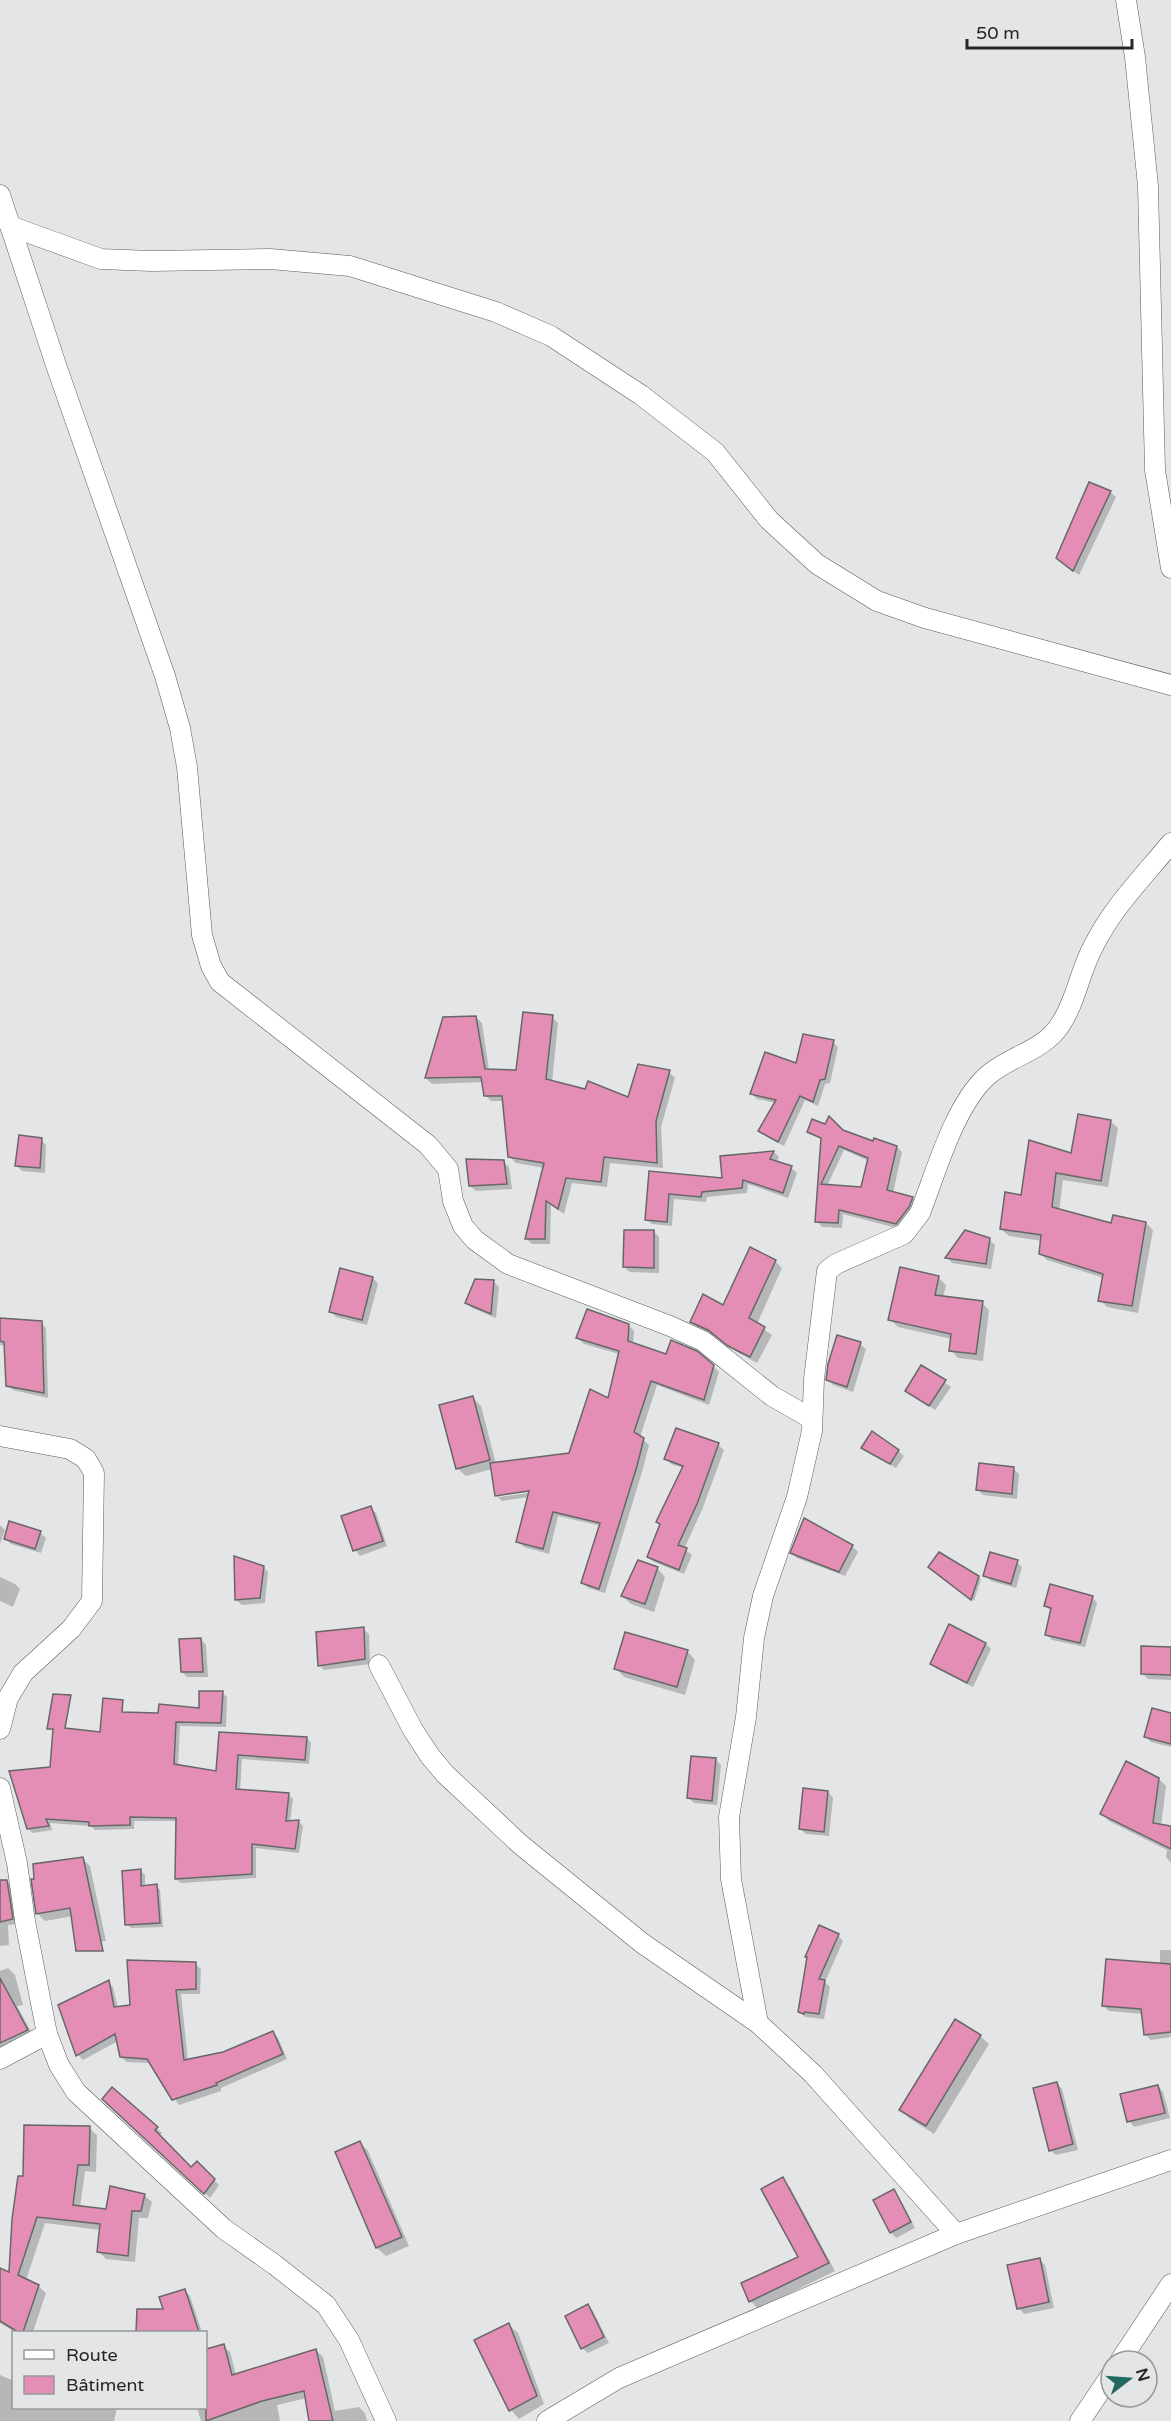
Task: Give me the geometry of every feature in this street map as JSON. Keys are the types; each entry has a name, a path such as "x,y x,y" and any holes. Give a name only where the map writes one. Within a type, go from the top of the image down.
{"street":[{"path":"1126,0 1135,57 1148,186 1155,470 1171,568"},
{"path":"0,195 61,379 165,676 177,717 187,767 202,935 211,966 220,982 440,1156 448,1169 453,1200 464,1226 475,1240 508,1264 670,1326 703,1341 772,1396 812,1419"},
{"path":"10,226 101,259 151,261 270,259 350,266 496,312 551,336 641,395 714,452 769,520 817,564 878,601 925,618 1171,685"},
{"path":"758,2023 731,1879 729,1817 746,1717 754,1638 763,1596 797,1497 812,1431 814,1379 827,1271 836,1264 904,1233 912,1226 920,1213 953,1127 972,1094 985,1077 1050,1036 1060,1025 1092,948 1107,920 1171,843"},
{"path":"0,1437 70,1449 86,1460 94,1473 92,1601 71,1629 23,1673 8,1698 0,1729"},
{"path":"379,1665 413,1730 445,1774 521,1845 642,1943 758,2023 813,2074 956,2234"},
{"path":"0,1788 17,1863 25,1921 47,2034 59,2065 76,2092 224,2229 326,2305 349,2340 386,2421"},
{"path":"0,2060 47,2034"},
{"path":"547,2421 619,2378 956,2234 1171,2160"},
{"path":"1128,2349 1171,2284"},
{"path":"1080,2421 1099,2393"}],"building":[{"path":"1089,482 1111,491 1073,571 1056,558"},
{"path":"523,1012 553,1015 546,1079 585,1089 588,1081 628,1097 638,1064 670,1070 656,1121 657,1163 604,1157 601,1182 566,1178 558,1209 546,1201 545,1239 525,1239 544,1163 508,1157 502,1096 484,1096 481,1077 425,1078 443,1017 476,1016 485,1069 516,1070"},
{"path":"803,1034 834,1040 825,1079 820,1080 813,1102 800,1096 778,1142 758,1131 776,1100 750,1094 765,1052 796,1063"},
{"path":"1078,1114 1111,1120 1101,1181 1056,1173 1052,1207 1111,1223 1113,1215 1146,1222 1132,1306 1098,1301 1103,1274 1039,1254 1041,1235 1000,1229 1005,1192 1021,1195 1029,1140 1071,1153"},
{"path":"829,1116 843,1130 873,1141 874,1138 897,1146 887,1190 913,1197 909,1207 896,1224 839,1210 838,1223 815,1222 821,1138 807,1132 812,1119 825,1124","holes":["839,1146 868,1158 861,1187 821,1184"]},
{"path":"19,1135 42,1138 40,1168 15,1166"},
{"path":"774,1151 770,1159 792,1166 783,1193 743,1180 742,1188 702,1192 701,1197 669,1194 667,1222 645,1220 649,1171 722,1178 720,1156"},
{"path":"466,1159 504,1160 507,1184 469,1186"},
{"path":"624,1230 654,1230 654,1268 623,1267"},
{"path":"965,1230 990,1238 986,1264 945,1258"},
{"path":"750,1247 776,1260 749,1318 765,1327 750,1357 728,1346 708,1330 690,1322 703,1294 723,1305"},
{"path":"900,1267 939,1276 935,1295 983,1301 976,1354 949,1351 951,1334 888,1320"},
{"path":"340,1268 373,1277 362,1320 329,1312"},
{"path":"475,1279 494,1280 491,1314 465,1303"},
{"path":"587,1309 629,1324 628,1341 666,1354 671,1340 697,1351 714,1365 704,1400 651,1381 634,1432 644,1438 637,1466 599,1589 581,1583 600,1523 553,1512 543,1549 516,1542 529,1491 495,1496 490,1463 569,1453 590,1389 608,1398 619,1351 576,1338"},
{"path":"0,1318 42,1321 44,1393 6,1386 4,1342 0,1341"},
{"path":"837,1335 861,1342 847,1387 826,1380 828,1364"},
{"path":"921,1365 946,1380 929,1406 905,1391"},
{"path":"473,1396 490,1460 456,1469 439,1405"},
{"path":"676,1428 719,1443 697,1504 678,1545 687,1548 679,1570 647,1557 660,1524 656,1522 683,1466 664,1459"},
{"path":"872,1431 899,1450 890,1464 861,1448"},
{"path":"979,1463 1014,1467 1012,1494 976,1490"},
{"path":"371,1506 383,1541 353,1551 341,1516"},
{"path":"804,1518 853,1545 839,1572 790,1553"},
{"path":"9,1521 41,1531 35,1549 4,1539"},
{"path":"939,1552 979,1576 971,1600 928,1567"},
{"path":"990,1552 1018,1560 1011,1584 983,1576"},
{"path":"234,1556 264,1566 260,1598 235,1600"},
{"path":"638,1560 658,1567 645,1604 621,1596"},
{"path":"1050,1584 1093,1596 1080,1643 1045,1635 1051,1608 1044,1606"},
{"path":"949,1624 986,1643 967,1683 930,1664"},
{"path":"364,1627 365,1659 318,1666 316,1632"},
{"path":"625,1632 688,1650 677,1687 614,1669"},
{"path":"201,1638 203,1672 181,1672 179,1639"},
{"path":"1141,1646 1171,1647 1171,1675 1141,1674"},
{"path":"199,1691 223,1691 221,1723 176,1722 174,1764 216,1771 219,1732 307,1737 305,1760 238,1755 236,1789 289,1793 286,1821 299,1820 295,1849 252,1844 252,1874 175,1879 176,1818 130,1817 130,1825 89,1826 89,1822 46,1819 49,1826 27,1829 9,1771 50,1767 53,1729 47,1729 53,1694 71,1695 65,1728 100,1732 103,1698 123,1700 122,1712 158,1713 159,1704 199,1708"},
{"path":"1152,1708 1171,1713 1171,1744 1144,1737"},
{"path":"691,1756 716,1758 712,1801 687,1798"},
{"path":"1126,1761 1159,1778 1153,1823 1171,1826 1171,1849 1100,1814"},
{"path":"803,1788 828,1791 824,1832 799,1829"},
{"path":"83,1857 103,1951 76,1951 70,1908 36,1914 31,1879 34,1879 33,1864"},
{"path":"141,1869 141,1886 157,1884 160,1923 125,1925 122,1871"},
{"path":"0,1880 7,1880 13,1919 0,1922"},
{"path":"819,1925 839,1934 819,1979 825,1980 819,2014 805,2012 804,2014 798,2012 807,1957 805,1957"},
{"path":"1106,1959 1171,1964 1171,2032 1144,2035 1141,2009 1102,2006"},
{"path":"127,1960 196,1962 196,1989 176,1990 184,2060 223,2052 273,2031 283,2054 216,2083 217,2085 172,2100 147,2059 120,2057 115,2034 76,2056 58,2005 109,1980 114,2007 130,2005"},
{"path":"0,1978 28,2030 0,2043"},
{"path":"955,2019 981,2035 926,2126 899,2110"},
{"path":"1057,2082 1073,2144 1049,2151 1033,2088"},
{"path":"1158,2085 1165,2113 1127,2122 1120,2094"},
{"path":"112,2087 158,2127 155,2130 191,2167 197,2161 215,2179 204,2194 102,2099"},
{"path":"24,2125 90,2126 89,2165 78,2165 73,2205 106,2209 110,2186 145,2194 141,2211 132,2211 128,2256 97,2252 100,2224 37,2217 18,2275 39,2285 23,2331 16,2331 0,2321 0,2268 9,2272 12,2219 18,2176 23,2176"},
{"path":"360,2141 402,2237 376,2248 335,2152"},
{"path":"783,2177 829,2263 749,2302 741,2283 798,2257 761,2189"},
{"path":"894,2189 911,2222 890,2233 873,2200"},
{"path":"1040,2258 1049,2302 1017,2309 1007,2265"},
{"path":"185,2289 199,2331 136,2331 137,2309 163,2309 159,2297"},
{"path":"588,2304 604,2337 581,2349 565,2316"},
{"path":"509,2323 537,2396 509,2411 474,2340"},
{"path":"224,2344 232,2375 316,2349 333,2421 309,2421 304,2391 262,2401 206,2421 207,2349"}]}
